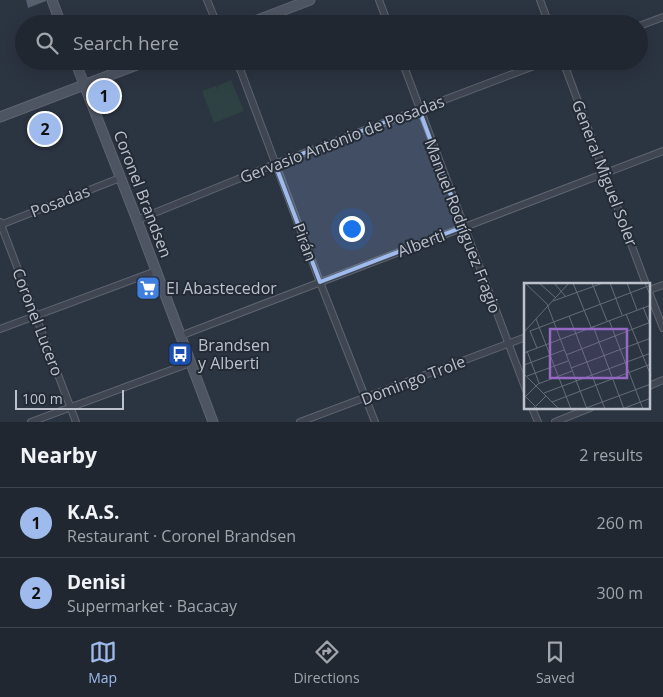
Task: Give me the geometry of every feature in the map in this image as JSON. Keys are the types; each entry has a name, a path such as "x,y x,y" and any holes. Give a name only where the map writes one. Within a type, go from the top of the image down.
{"street":[{"path":"52,0 58,15"},
{"path":"207,0 213,15"},
{"path":"271,15 310,0"},
{"path":"379,0 385,15"},
{"path":"540,0 546,15"},
{"path":"648,23 663,17"},
{"name":"Coronel Brandsen","path":"78,70 213,422"},
{"path":"0,118 123,70"},
{"name":"Pirán","path":"240,70 375,422"},
{"name":"Manuel Rodríguez Fragio","path":"405,70 524,385"},
{"name":"Gervasio Antonio de Posadas","path":"137,220 275,164 523,70"},
{"name":"General Miguel Soler","path":"566,70 646,283"},
{"name":"Alberti","path":"180,336 663,151"},
{"name":"Posadas","path":"0,224 120,178"},
{"name":"Coronel Lucero","path":"0,224 76,422"},
{"path":"0,330 156,271"},
{"path":"650,291 663,285"},
{"path":"650,294 663,328"},
{"name":"Domingo Trole","path":"300,422 524,338"},
{"path":"31,422 190,363"},
{"path":"650,386 663,380"},
{"path":"533,410 538,422"},
{"path":"555,422 585,410"}],"highlighted area":[{"path":"419,109 463,227 320,282 275,164"}],"shaded area":[{"path":"231,80 244,111 214,123 202,91 216,86 219,92 217,86"}],"building":[{"path":"26,0 46,0 46,1 28,8"},
{"path":"107,88 111,99 100,103 97,94"},
{"path":"47,116 55,138 42,142 34,121"},
{"name":"El Abastecedor","path":"149,279 153,282 157,292 144,297 139,283"}],"place":[{"name":"K.A.S.","path":"104,96"},
{"name":"Denisi","path":"45,129"},
{"name":"El Abastecedor","path":"148,288"},
{"name":"Brandsen y Alberti","path":"180,354"}]}
